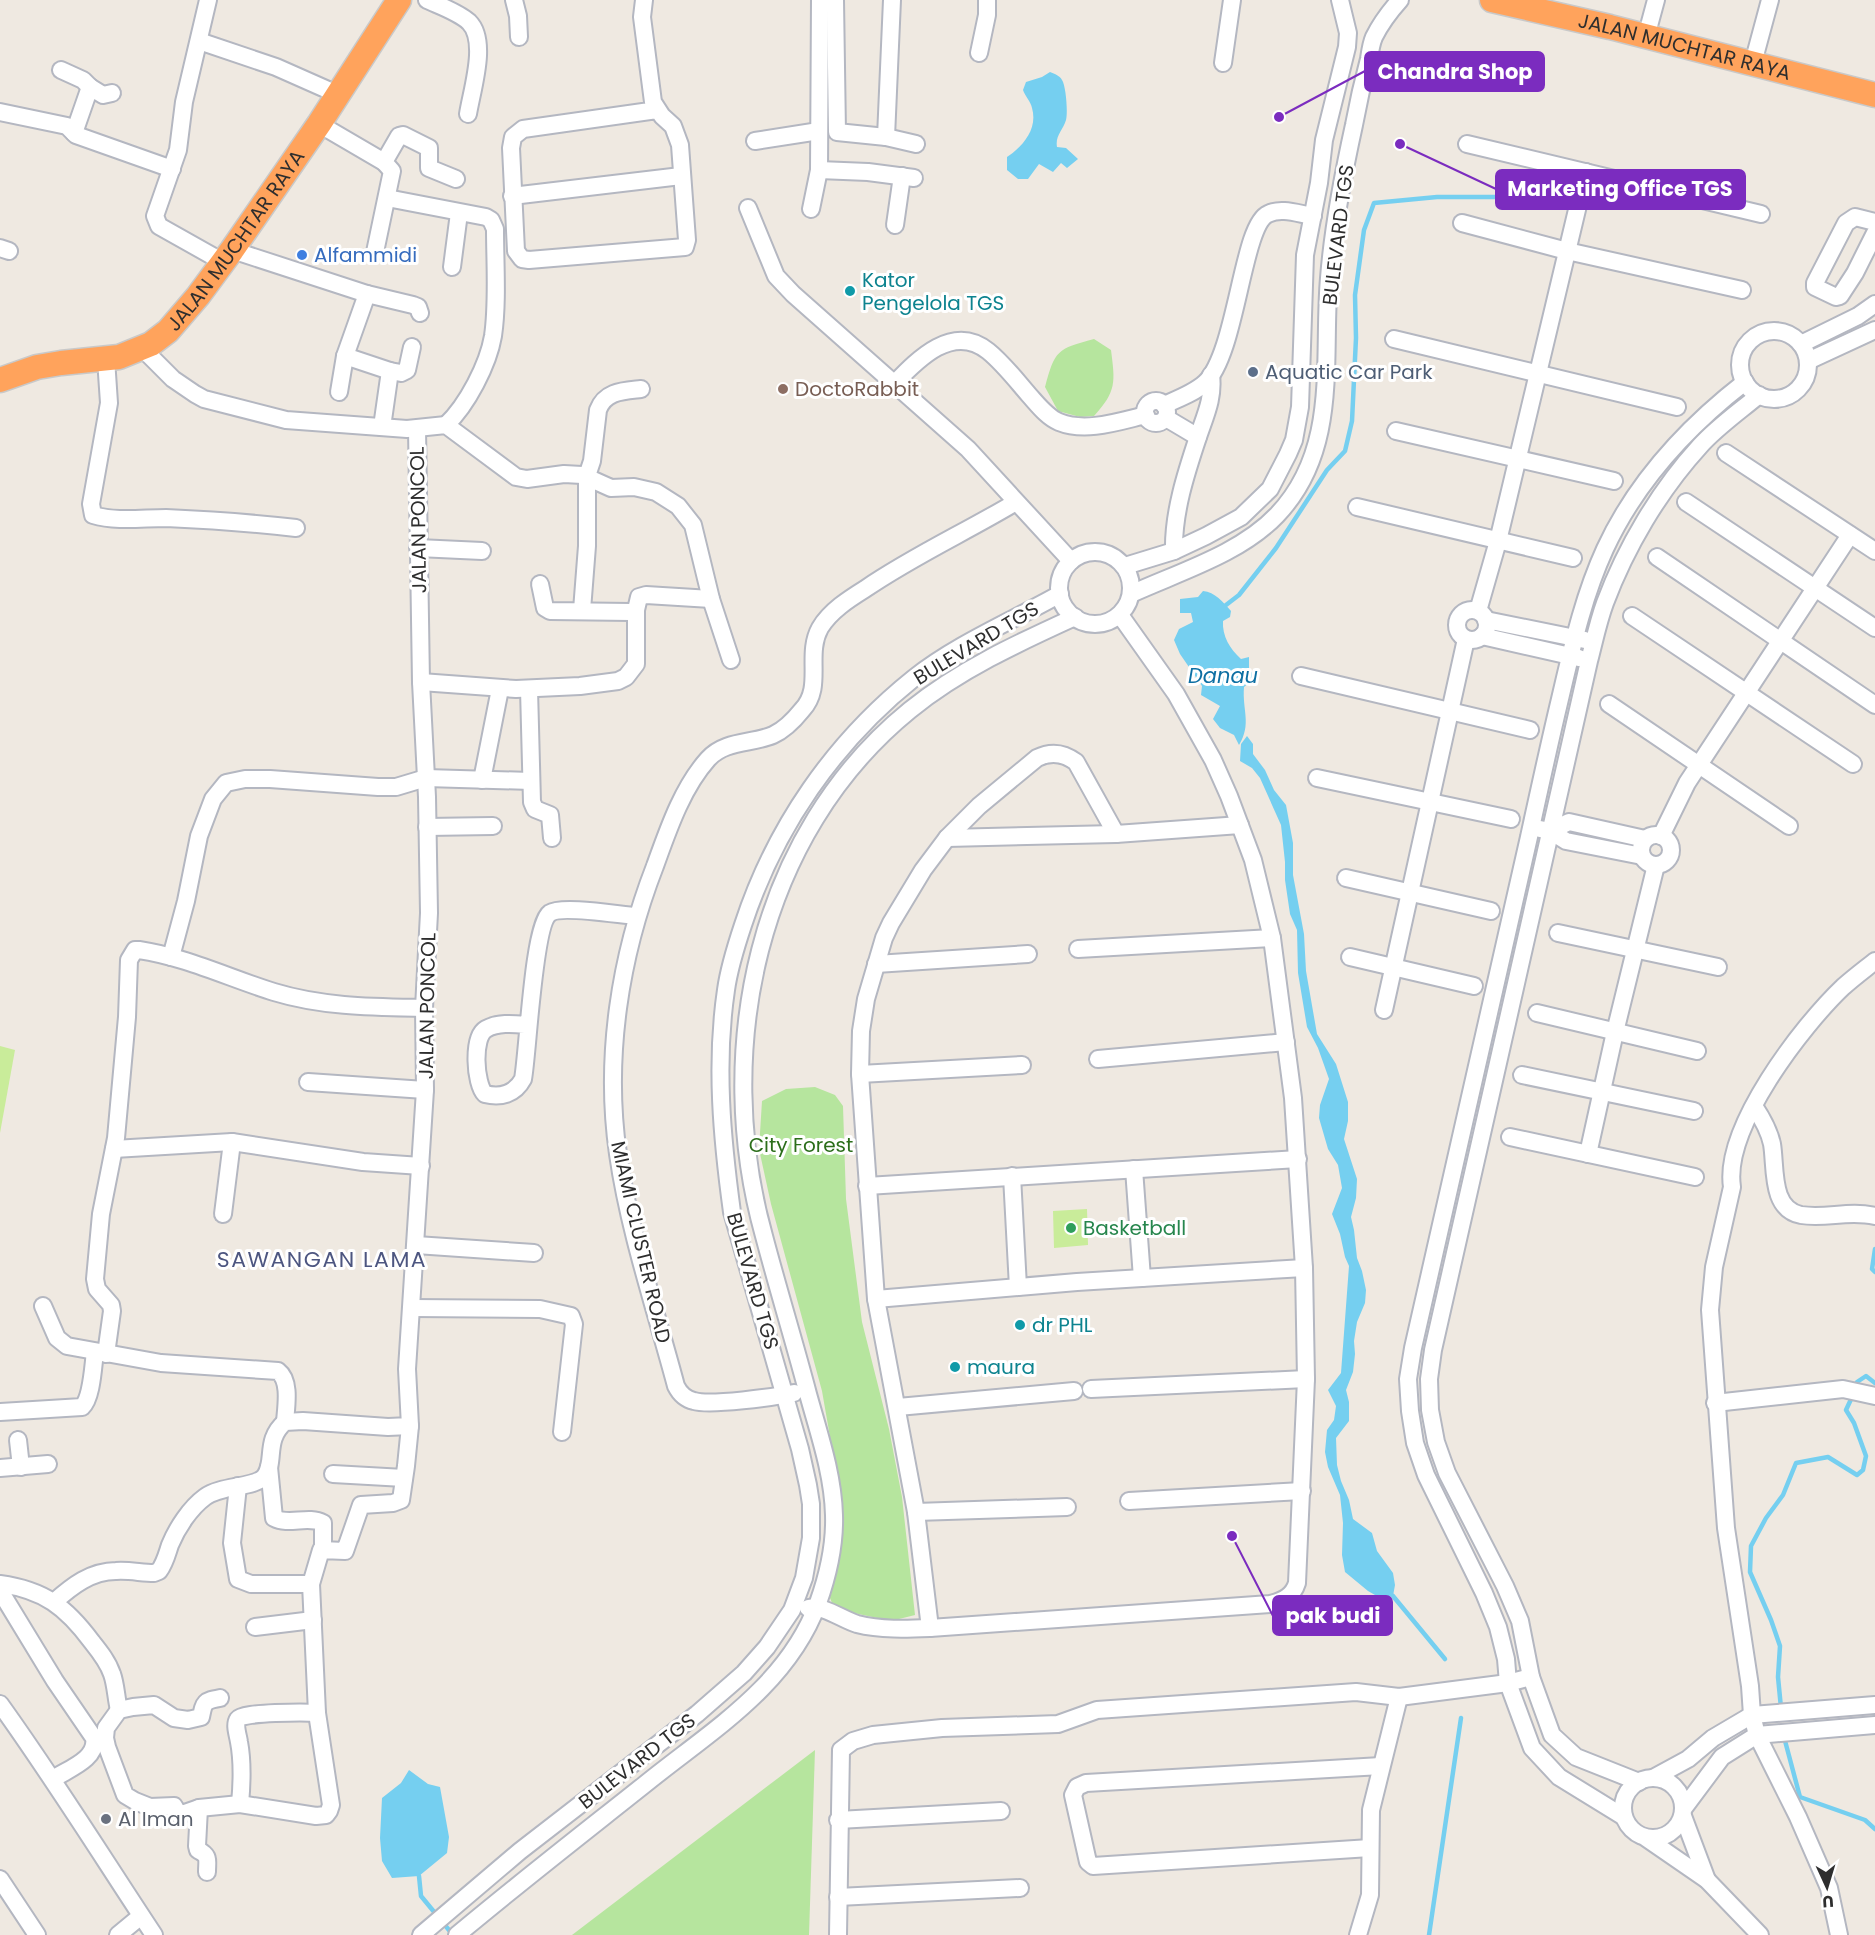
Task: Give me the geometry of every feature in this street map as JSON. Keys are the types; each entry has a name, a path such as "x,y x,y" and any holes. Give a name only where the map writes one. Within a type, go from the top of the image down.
{"highway":[{"name":"JALAN MUCHTAR RAYA","path":"0,380 37,367 130,354 168,331 181,318 227,256 319,123 399,0"},
{"name":"JALAN MUCHTAR RAYA","path":"1492,0 1875,95"}],"street":[{"path":"208,0 184,102 179,143 155,216 157,223 227,256 413,305 418,307 420,313"},
{"path":"427,0 461,16 468,21 477,34 479,51 468,114"},
{"path":"514,0 518,15 519,38"},
{"path":"644,0 642,17 653,102 657,110 673,126 680,145 687,240 685,247 522,259 516,251 512,196 511,148 513,137 523,129 657,110"},
{"path":"811,209 819,170 820,0"},
{"path":"835,0 837,132 886,137 916,144"},
{"path":"886,137 892,0"},
{"path":"979,53 987,15 987,0"},
{"path":"1223,63 1232,0"},
{"name":"BULEVARD TGS","path":"1125,566 1173,551 1227,525 1255,504 1270,489 1291,447 1298,425 1300,407 1305,255 1322,155 1347,47 1348,33 1340,0"},
{"path":"1646,37 1656,0"},
{"path":"1753,63 1770,0"},
{"name":"BULEVARD TGS","path":"1131,594 1205,562 1246,538 1276,516 1302,482 1318,439 1324,411 1327,383 1329,277 1357,107 1374,37 1397,1"},
{"path":"1348,33 1374,37"},
{"path":"199,41 276,67 337,94"},
{"path":"61,70 83,80 102,95 112,93"},
{"path":"74,133 90,87"},
{"path":"1335,99 1357,107"},
{"path":"0,112 67,126 74,133 172,169"},
{"path":"319,123 392,169 375,252"},
{"path":"755,141 819,131"},
{"path":"384,162 399,136 403,135 429,148 430,169 456,179"},
{"path":"1467,144 1761,214"},
{"path":"1322,155 1347,158"},
{"path":"819,170 868,172 908,177 895,225"},
{"path":"1384,1010 1450,711 1478,626 1586,172"},
{"path":"512,196 681,176"},
{"path":"387,198 486,218 494,223 495,229 494,325 490,346 472,390 459,411 446,424 417,429"},
{"path":"748,208 776,276 793,294 968,449 1071,561"},
{"path":"895,383 927,353 938,346 961,341 973,343 989,351 1039,406 1058,422 1094,425 1146,415 1152,422 1162,422 1165,411 1206,382 1220,359 1249,248 1260,220 1267,214 1288,211 1313,216"},
{"path":"452,267 459,213"},
{"path":"1875,222 1855,217 1846,223 1815,287 1836,297 1840,296 1855,273 1875,233"},
{"path":"1462,223 1567,251 1742,291"},
{"path":"339,392 345,356 366,294"},
{"path":"1801,344 1857,316 1875,303"},
{"path":"1808,362 1875,330"},
{"path":"1771,331 1779,332 1795,338 1801,344 1808,362 1805,379 1794,393 1777,399 1759,395 1745,382 1741,358 1755,337 1771,331"},
{"path":"1394,339 1677,407"},
{"name":"JALAN PONCOL","path":"142,348 185,388 204,399 302,422 417,429 421,682 429,913 424,1008 425,1090 407,1369 410,1425 399,1502 361,1505 345,1551 323,1550"},
{"path":"345,356 401,373 407,370 412,348"},
{"path":"98,360 109,403 91,504 93,515 136,520 206,520 296,528"},
{"path":"382,427 390,371"},
{"path":"1173,551 1173,533 1198,437 1210,401 1212,375"},
{"path":"1624,1817 1559,1777 1532,1748 1508,1683 1506,1659 1498,1627 1484,1593 1426,1475 1415,1443 1408,1379 1413,1348 1570,656 1587,595 1605,549 1626,510 1652,471 1722,400 1745,382"},
{"path":"582,610 587,476 592,461 598,410 601,403 615,393 640,389"},
{"path":"1707,1880 1683,1812 1679,1793 1674,1787 1668,1782 1646,1780 1576,1757 1552,1735 1532,1677 1520,1621 1505,1586 1447,1473 1439,1452 1430,1410 1429,1379 1438,1327 1550,831 1589,661 1605,604 1624,559 1646,519 1671,481 1701,445 1759,395"},
{"path":"1165,411 1198,437"},
{"path":"446,424 516,477 574,473 587,476 611,488 634,487 656,492 678,506 689,517 693,525 711,599 730,660"},
{"path":"1396,431 1614,481"},
{"path":"1726,453 1875,551"},
{"name":"MIAMI CLUSTER ROAD","path":"807,1390 785,1395 700,1403 685,1397 676,1386 631,1218 615,1133 614,1066 619,1003 627,952 636,916 678,810 691,785 709,757 717,751 732,744 762,739 775,734 794,719 808,703 814,687 815,640 825,622 846,602 893,570 1016,502"},
{"path":"1686,502 1875,628"},
{"path":"1358,507 1574,558"},
{"path":"1588,1154 1615,1032 1637,949 1651,849 1687,783 1850,535"},
{"path":"418,548 482,551"},
{"path":"1105,553 1116,558 1125,566 1131,578 1131,594 1126,608 1120,615 1098,624 1075,617 1065,607 1060,594 1060,582 1064,570 1081,554 1105,553"},
{"path":"1657,557 1875,705"},
{"path":"540,584 546,609 627,613 636,610"},
{"name":"BULEVARD TGS","path":"421,1935 520,1851 697,1714 744,1673 767,1647 792,1610 804,1578 812,1520 805,1466 732,1212 721,1106 722,1029 730,966 760,877 777,842 807,794 850,738 916,677 976,639 1060,594"},
{"path":"421,682 500,689 528,689 618,681 626,677 636,664 636,610 639,597 646,595 711,599"},
{"path":"792,1610 817,1606 842,1618 873,1627 930,1628 1270,1604 1280,1602 1292,1594 1297,1583 1306,1379 1304,1268 1298,1159 1286,1042 1272,939 1253,860 1213,760 1166,679 1120,615"},
{"path":"1632,616 1853,764"},
{"name":"BULEVARD TGS","path":"461,1932 759,1694 794,1649 817,1606 833,1545 834,1511 827,1466 756,1204 747,1158 743,1105 743,1041 762,946 792,860 813,822 863,755 912,708 991,657 1075,617"},
{"path":"1478,626 1575,638 1594,643"},
{"path":"1478,626 1589,661"},
{"path":"1301,676 1530,730"},
{"path":"482,780 500,689"},
{"path":"528,689 533,807 550,815 552,838"},
{"path":"1608,704 1789,826"},
{"path":"930,1628 916,1512 876,1299 860,1074 861,1031 866,999 891,923 923,870 947,838 978,806 1013,776 1044,755 1058,753 1076,762 1116,834"},
{"path":"171,957 186,901 199,836 213,799 226,783 245,778 396,786 426,778 531,781"},
{"path":"1317,778 1511,819"},
{"path":"947,838 1116,834 1240,825"},
{"path":"427,827 493,826"},
{"path":"1531,828 1550,831 1566,841 1651,849"},
{"path":"1346,878 1491,911"},
{"path":"528,1025 499,1025 481,1033 477,1048 478,1078 479,1085 485,1094 508,1094 519,1086 525,1065 528,1025 540,941 548,915 552,912 566,910 636,916"},
{"path":"1558,933 1718,967"},
{"path":"1078,949 1272,939"},
{"path":"0,1412 82,1407 85,1404 101,1353 112,1311 111,1305 97,1289 95,1279 101,1214 114,1149 128,1017 130,956 135,950 171,957 296,998 339,1004 424,1008"},
{"path":"876,964 1028,954"},
{"path":"1350,957 1474,986"},
{"path":"1839,1935 1829,1888 1819,1861 1757,1735 1752,1716 1749,1676 1726,1528 1715,1403 1710,1310 1711,1281 1732,1187 1734,1154 1742,1130 1754,1106 1803,1031 1843,987 1875,961"},
{"path":"1537,1013 1697,1051"},
{"path":"1098,1059 1286,1042"},
{"path":"860,1074 1022,1065"},
{"path":"1522,1075 1694,1111"},
{"path":"308,1082 425,1090"},
{"path":"721,1106 743,1105"},
{"path":"1754,1106 1768,1131 1772,1144 1778,1190 1784,1204 1791,1212 1810,1216 1853,1212 1875,1216"},
{"path":"1510,1137 1695,1177"},
{"path":"114,1149 232,1142 363,1162 421,1166"},
{"path":"223,1214 232,1142"},
{"path":"867,1186 1298,1159"},
{"path":"1134,1169 1142,1278"},
{"path":"1012,1176 1018,1287"},
{"path":"416,1245 534,1253"},
{"path":"876,1299 1304,1268"},
{"path":"43,1306 57,1338 67,1346 193,1366 278,1371 283,1375 286,1389 285,1422"},
{"path":"412,1308 540,1309 572,1316 574,1324 562,1432"},
{"path":"1091,1389 1306,1379"},
{"path":"1715,1403 1843,1389 1875,1396"},
{"path":"897,1407 1074,1391"},
{"path":"54,1602 76,1584 96,1573 114,1570 154,1573 159,1570 177,1532 197,1504 216,1490 261,1480 266,1475 276,1431 285,1422 410,1425"},
{"path":"18,1440 21,1467"},
{"path":"0,1468 48,1464"},
{"path":"220,1698 204,1704 201,1717 195,1719 174,1718 154,1705 119,1710 106,1728 105,1738 125,1795 150,1807 174,1806 179,1815 199,1808 240,1804 316,1816 326,1815 329,1811 329,1786 317,1713 311,1584 320,1552 323,1550 323,1523 315,1519 282,1521 274,1518 269,1467"},
{"path":"333,1474 404,1479"},
{"path":"238,1486 232,1543 238,1579 250,1584 311,1584"},
{"path":"1129,1502 1302,1491"},
{"path":"916,1512 1067,1507"},
{"path":"1,1589 30,1590 54,1602 75,1620 106,1660 115,1681 119,1710"},
{"path":"1,1589 49,1671 94,1738 95,1745 91,1755 53,1779"},
{"path":"255,1627 314,1620"},
{"path":"838,1935 838,1820 841,1750 853,1741 873,1736 942,1728 1058,1724 1097,1710 1356,1692 1399,1697 1508,1683 1532,1677"},
{"path":"1358,1935 1370,1894 1371,1810 1399,1697"},
{"path":"0,1704 53,1779 154,1935"},
{"path":"1760,1935 1707,1880 1632,1830 1624,1817 1623,1809 1627,1793 1646,1780 1688,1759 1713,1738 1752,1716 1875,1705"},
{"path":"240,1804 242,1764 237,1728 239,1718 249,1715 317,1713"},
{"path":"1646,1838 1661,1838 1675,1829 1683,1812 1722,1757 1757,1735 1875,1725"},
{"path":"1370,1848 1093,1866 1088,1862 1073,1795 1077,1787 1086,1783 1381,1766"},
{"path":"199,1808 197,1846 198,1850 205,1853 207,1857 207,1872"},
{"path":"838,1820 1001,1811"},
{"path":"0,1879 37,1935"},
{"path":"838,1897 1020,1888"},
{"path":"446,1915 461,1932"},
{"path":"118,1935 141,1916"}],"green space":[{"path":"1094,339 1111,350 1113,386 1111,393 1094,416 1080,417 1058,411 1045,387 1055,358 1065,349"},
{"path":"0,1046 15,1050 0,1133"},
{"name":"City Forest","path":"815,1087 835,1095 843,1106 846,1199 862,1322 889,1429 902,1497 915,1615 891,1621 854,1613 832,1603 828,1593 843,1535 836,1471 822,1391 771,1204 759,1149 762,1101 786,1089"},
{"name":"Basketball","path":"1087,1209 1088,1245 1054,1248 1053,1211"},
{"path":"815,1750 809,1935 572,1935"}],"water":[{"path":"1050,72 1059,76 1065,88 1066,120 1058,136 1057,147 1066,148 1078,159 1067,168 1061,163 1053,172 1039,164 1028,179 1018,179 1007,170 1007,157 1024,142 1033,123 1031,106 1023,90 1026,82"},
{"name":"Danau","path":"1203,591 1215,595 1231,611 1230,617 1223,621 1225,637 1230,647 1241,659 1249,657 1249,669 1256,677 1244,687 1246,723 1239,745 1234,735 1220,728 1213,719 1220,706 1201,695 1202,686 1180,654 1174,640 1179,629 1193,622 1191,613 1180,613 1180,599 1198,597"},
{"path":"1247,736 1253,744 1253,754 1265,770 1274,790 1286,805 1293,843 1293,875 1304,934 1306,971 1317,1034 1336,1064 1348,1102 1348,1121 1344,1139 1357,1179 1356,1198 1351,1217 1357,1258 1366,1290 1365,1303 1357,1322 1353,1372 1346,1390 1349,1402 1349,1421 1336,1438 1337,1465 1353,1519 1372,1533 1377,1551 1393,1573 1395,1585 1393,1596 1382,1599 1345,1572 1342,1555 1343,1523 1340,1495 1328,1467 1325,1452 1327,1430 1334,1420 1336,1406 1328,1390 1341,1373 1349,1266 1332,1214 1342,1188 1338,1165 1328,1149 1319,1118 1320,1105 1329,1079 1318,1048 1307,1027 1298,973 1297,930 1290,914 1285,880 1281,825 1260,778 1252,768 1240,761 1241,744"},
{"path":"409,1770 428,1784 440,1787 449,1837 447,1853 419,1876 392,1878 382,1861 380,1838 382,1798 401,1783"}],"waterway":[{"path":"1226,605 1239,595 1276,548 1327,470 1345,451 1352,421 1356,338 1355,295 1364,230 1374,203 1437,197 1551,197"},
{"path":"1875,1249 1872,1269 1875,1272"},
{"path":"1855,1387 1857,1382 1866,1376 1875,1383"},
{"path":"1781,1708 1778,1677 1780,1646 1750,1572 1751,1546 1766,1518 1783,1495 1796,1463 1828,1457 1857,1475 1863,1470 1866,1456 1854,1423 1846,1410 1853,1395"},
{"path":"1393,1596 1445,1659"},
{"path":"1429,1935 1461,1718"},
{"path":"1784,1737 1800,1797 1865,1820 1875,1829"},
{"path":"419,1876 421,1896 453,1935"}],"place":[{"name":"Chandra Shop","path":"1279,117"},
{"name":"Marketing Office TGS","path":"1400,144"},
{"name":"Alfammidi","path":"302,255"},
{"name":"Kator Pengelola TGS","path":"850,291"},
{"name":"Aquatic Car Park","path":"1253,372"},
{"name":"DoctoRabbit","path":"783,389"},
{"name":"Basketball","path":"1071,1228"},
{"name":"dr PHL","path":"1020,1325"},
{"name":"maura","path":"955,1367"},
{"name":"pak budi","path":"1232,1536"},
{"name":"Al Iman","path":"106,1819"}],"district":[{"name":"SAWANGAN LAMA","path":"322,1259"}]}
